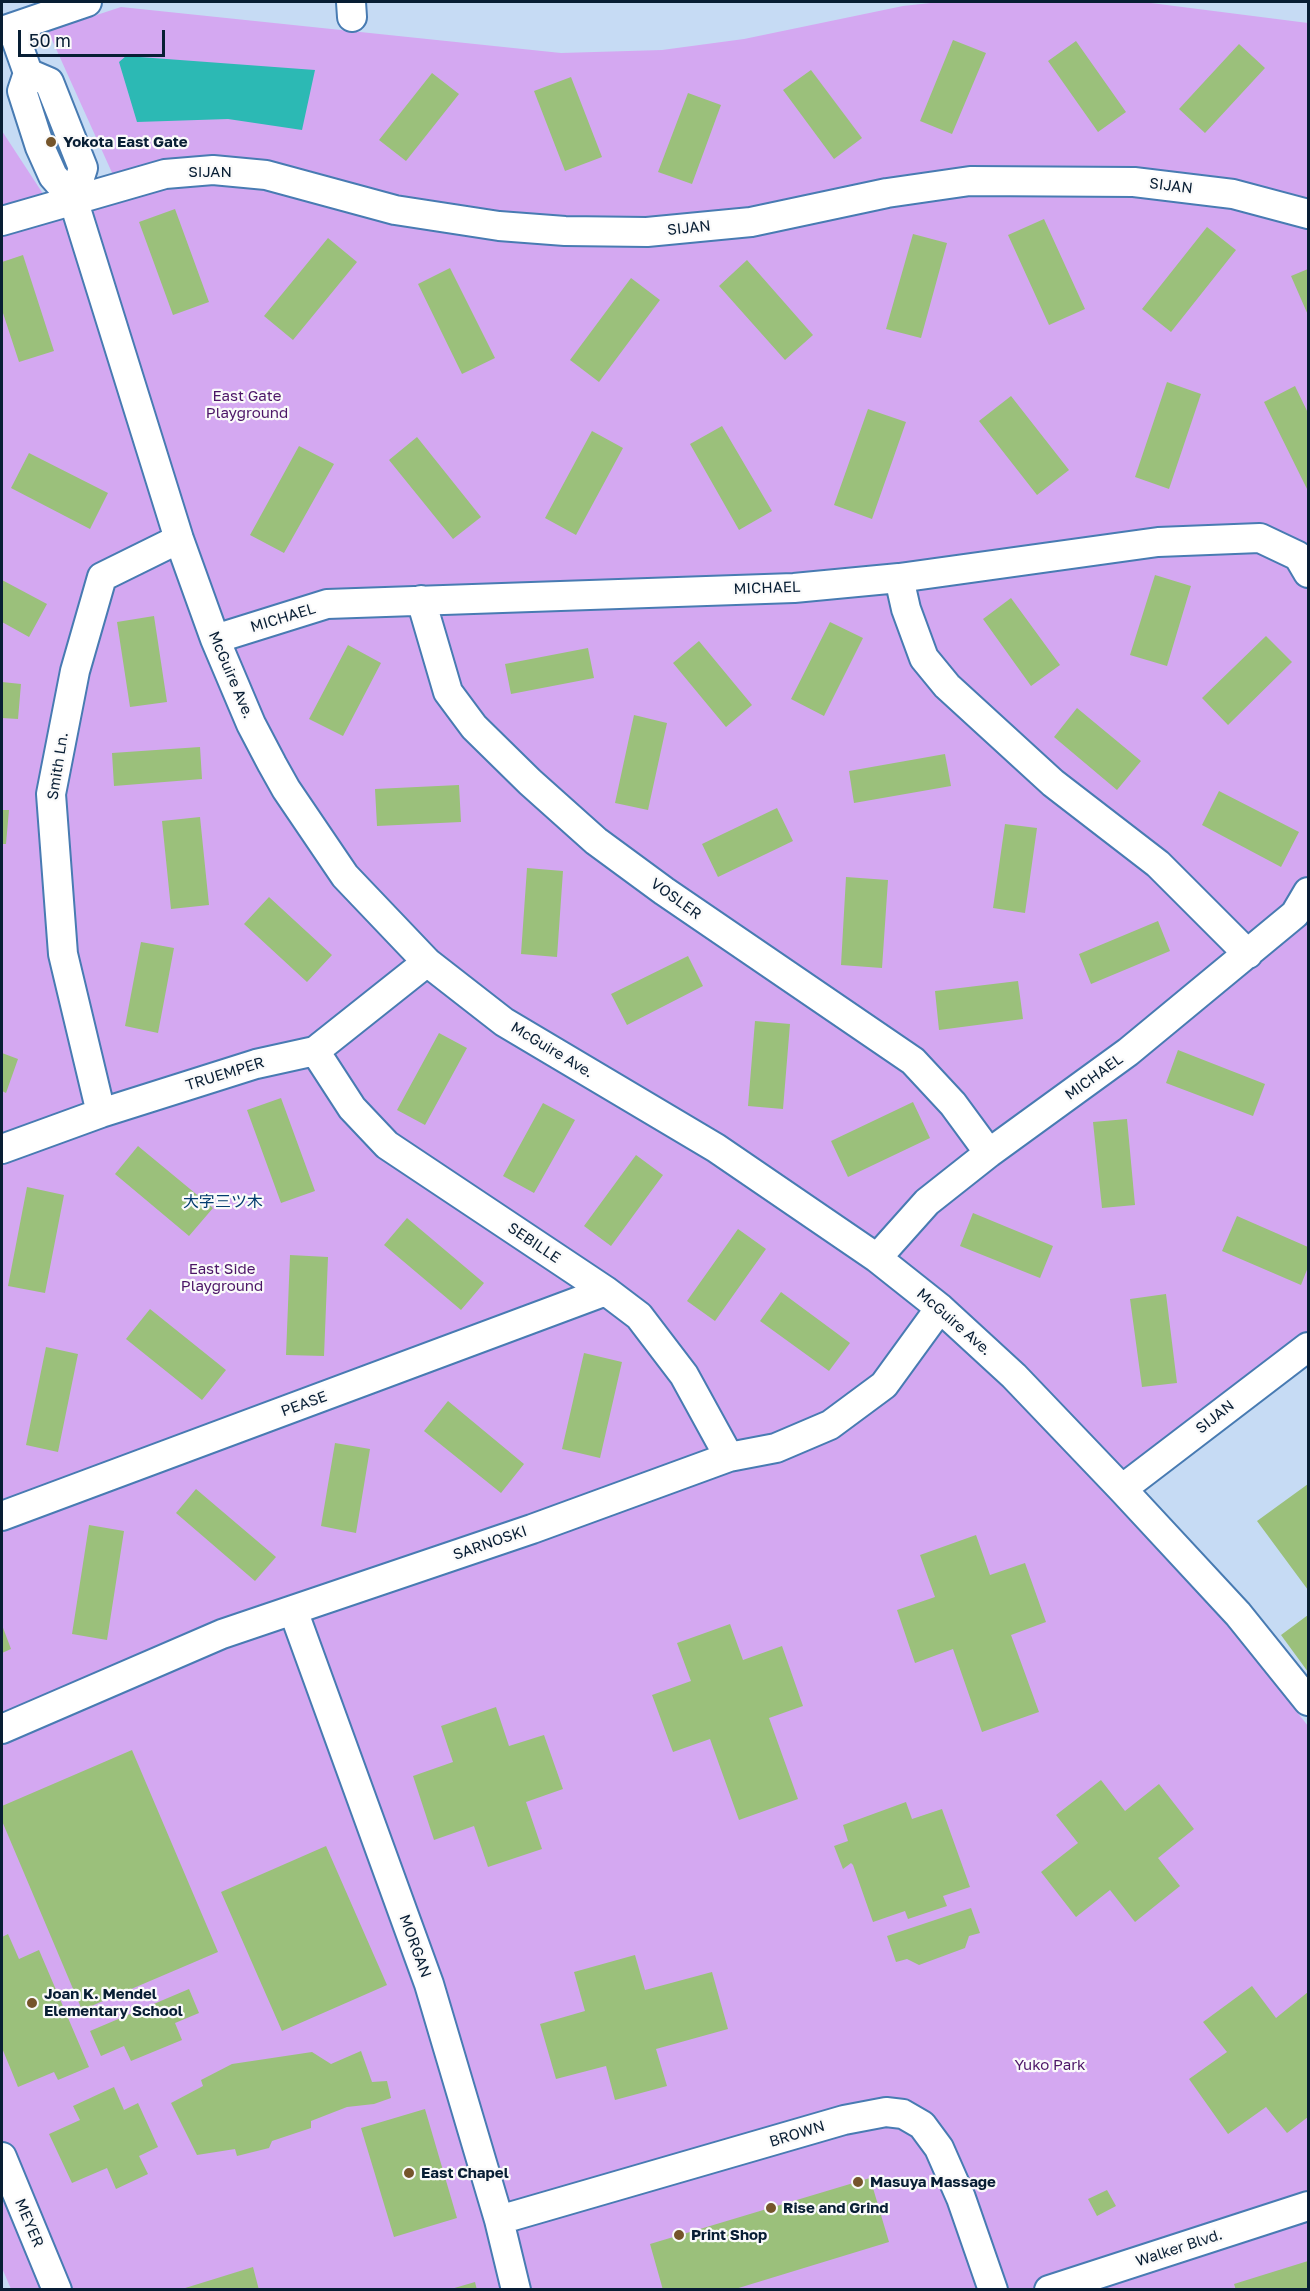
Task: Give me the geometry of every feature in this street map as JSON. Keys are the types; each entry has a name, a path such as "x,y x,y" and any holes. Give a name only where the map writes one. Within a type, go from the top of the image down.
{"street":[{"path":"73,199 83,168 49,82 28,73 7,30 84,2"},
{"name":"SIJAN","path":"2,221 165,174 213,170 266,175 395,210 499,226 565,231 647,232 751,222 887,193 982,181 1134,182 1233,194 1308,214"},
{"name":"McGuire Ave.","path":"73,199 179,539 215,639 272,764 312,829 345,876 427,962 504,1022 716,1148 877,1258 940,1308 1014,1376 1122,1489 1238,1614 1308,1701"},
{"name":"MICHAEL","path":"215,639 327,604 794,588 899,578 1158,542 1260,538 1305,559"},
{"name":"Smith Ln.","path":"100,1113 63,954 51,794 75,671 102,577 179,539"},
{"path":"899,578 906,609 924,658 947,686 1053,783 1158,864 1248,954"},
{"name":"VOSLER","path":"421,600 448,692 474,727 530,782 596,841 664,891 913,1061 953,1104 989,1153"},
{"name":"MICHAEL","path":"877,1258 927,1202 989,1153 1128,1052 1295,914 1308,892"},
{"name":"TRUEMPER","path":"2,1149 100,1113 256,1064 315,1051 427,962"},
{"name":"SEBILLE","path":"315,1051 352,1108 387,1145 606,1291 639,1316 684,1375 729,1457"},
{"name":"PEASE","path":"2,1516 606,1291"},
{"name":"SARNOSKI","path":"2,1729 222,1634 532,1529 729,1457 776,1448 830,1425 884,1385 940,1308"},
{"name":"SIJAN","path":"1122,1489 1308,1347"},
{"name":"MORGAN","path":"293,1610 429,1984 499,2220 516,2289"},
{"name":"BROWN","path":"499,2220 844,2120 891,2112 903,2114 922,2125 939,2148 961,2198 993,2289"},
{"name":"MEYER","path":"2,2157 57,2289"},
{"name":"Walker Blvd.","path":"1049,2289 1308,2206"}],"green space":[{"path":"940,2 1143,2 1308,23 1308,1350 1122,1489 1308,1726 1308,2289 11,2289 2,2268 2,131 51,206 118,186 48,31 121,7 561,53 662,50 744,39 903,6"}],"shaded area":[{"path":"126,56 315,70 302,130 228,119 137,122 119,62"}],"building":[{"path":"953,40 986,53 952,134 920,121"},
{"path":"1076,41 1126,112 1098,132 1048,61"},
{"path":"1239,44 1265,68 1205,133 1179,109"},
{"path":"811,70 862,138 834,159 783,90"},
{"path":"432,73 459,94 406,161 379,140"},
{"path":"571,77 602,157 565,171 534,91"},
{"path":"688,93 721,105 692,184 658,172"},
{"path":"175,209 209,302 173,315 139,222"},
{"path":"1044,219 1085,309 1049,325 1008,235"},
{"path":"1207,227 1236,250 1171,332 1142,309"},
{"path":"913,234 947,243 921,338 886,329"},
{"path":"328,238 357,262 293,340 264,316"},
{"path":"23,255 54,351 19,362 2,310 2,262"},
{"path":"747,260 813,335 785,360 719,286"},
{"path":"450,268 495,358 462,374 418,284"},
{"path":"1308,269 1308,315 1291,276"},
{"path":"631,278 660,300 599,382 570,360"},
{"path":"1167,382 1201,394 1169,489 1135,477"},
{"path":"1295,386 1308,413 1308,491 1264,402"},
{"path":"1011,396 1069,470 1037,495 979,421"},
{"path":"868,409 906,422 872,519 834,505"},
{"path":"722,426 772,511 739,530 690,444"},
{"path":"592,431 623,448 576,535 545,518"},
{"path":"417,437 481,517 453,539 389,460"},
{"path":"299,446 334,464 284,553 250,535"},
{"path":"29,453 108,493 90,529 11,488"},
{"path":"1155,575 1191,586 1167,666 1130,655"},
{"path":"2,580 47,604 29,637 2,622"},
{"path":"1011,598 1060,665 1031,686 983,619"},
{"path":"154,616 167,702 130,707 117,622"},
{"path":"830,622 863,638 824,716 791,699"},
{"path":"1266,636 1292,662 1228,725 1202,698"},
{"path":"699,641 752,705 726,727 673,663"},
{"path":"348,645 381,663 343,736 309,719"},
{"path":"588,648 594,678 511,694 505,664"},
{"path":"2,682 21,684 18,719 2,718"},
{"path":"1077,708 1141,761 1117,790 1054,737"},
{"path":"634,715 667,723 648,810 615,803"},
{"path":"200,747 202,779 114,786 112,753"},
{"path":"945,754 951,786 854,803 849,771"},
{"path":"459,785 461,822 377,826 375,789"},
{"path":"1219,791 1299,832 1281,867 1202,825"},
{"path":"777,808 793,841 718,877 702,844"},
{"path":"2,810 9,810 6,844 2,844"},
{"path":"200,817 209,905 171,909 162,821"},
{"path":"1005,824 1037,828 1025,913 993,908"},
{"path":"527,868 563,871 557,957 521,954"},
{"path":"846,877 888,880 882,968 841,965"},
{"path":"269,897 332,955 307,982 244,924"},
{"path":"1158,921 1170,951 1091,984 1079,954"},
{"path":"141,942 174,948 158,1033 125,1026"},
{"path":"688,956 703,986 627,1025 611,994"},
{"path":"1018,981 1023,1019 939,1030 935,991"},
{"path":"755,1021 790,1024 783,1109 748,1106"},
{"path":"439,1033 467,1048 425,1125 397,1110"},
{"path":"1178,1050 1265,1084 1253,1116 1166,1083"},
{"path":"2,1053 18,1059 6,1093 2,1091"},
{"path":"281,1098 315,1191 281,1203 247,1110"},
{"path":"913,1102 930,1138 848,1177 831,1141"},
{"path":"543,1103 575,1120 534,1193 503,1176"},
{"path":"1127,1119 1135,1205 1102,1208 1093,1122"},
{"path":"138,1146 213,1208 189,1236 115,1174"},
{"path":"636,1155 663,1175 611,1246 584,1226"},
{"path":"27,1187 64,1195 45,1293 8,1286"},
{"path":"973,1213 1053,1246 1040,1278 960,1246"},
{"path":"1237,1216 1308,1247 1308,1267 1301,1285 1222,1251"},
{"path":"407,1218 484,1283 461,1310 384,1245"},
{"path":"738,1229 766,1249 715,1321 687,1301"},
{"path":"290,1255 328,1257 324,1356 286,1355"},
{"path":"781,1292 850,1343 829,1371 760,1321"},
{"path":"1166,1294 1177,1383 1142,1387 1130,1299"},
{"path":"150,1309 226,1370 202,1400 126,1339"},
{"path":"46,1347 78,1354 58,1452 26,1445"},
{"path":"584,1353 622,1362 600,1458 562,1449"},
{"path":"448,1401 524,1464 501,1493 424,1431"},
{"path":"335,1443 370,1449 356,1533 321,1526"},
{"path":"1308,1484 1308,1590 1257,1521"},
{"path":"196,1489 276,1557 255,1581 176,1513"},
{"path":"89,1525 124,1531 107,1640 72,1634"},
{"path":"976,1535 990,1575 1025,1563 1046,1622 1011,1635 1039,1712 982,1732 953,1649 915,1663 897,1610 935,1597 920,1555"},
{"path":"1308,1615 1308,1672 1281,1635"},
{"path":"730,1624 743,1660 782,1646 803,1706 769,1718 798,1799 739,1820 710,1739 673,1752 652,1695 691,1681 677,1643"},
{"path":"2,1625 11,1649 2,1653"},
{"path":"496,1707 509,1746 544,1735 563,1789 526,1802 542,1849 488,1867 474,1826 434,1840 413,1776 453,1762 441,1726"},
{"path":"132,1750 218,1952 82,2010 2,1821 2,1806"},
{"path":"1101,1780 1125,1811 1159,1784 1194,1829 1158,1858 1180,1886 1135,1922 1110,1890 1076,1917 1041,1872 1078,1843 1056,1815"},
{"path":"906,1802 912,1819 942,1809 970,1887 943,1896 947,1906 908,1919 905,1911 873,1922 853,1865 851,1863 843,1869 834,1846 848,1841 843,1825"},
{"path":"326,1846 387,1985 282,2031 221,1892"},
{"path":"971,1908 980,1933 969,1936 965,1948 919,1965 907,1959 896,1962 887,1936"},
{"name":"Joan K. Mendel Elementary School","path":"8,1934 19,1959 39,1950 89,2067 58,2080 54,2072 18,2087 2,2048 2,1937"},
{"path":"635,1955 645,1990 712,1972 728,2029 656,2049 667,2086 615,2100 606,2066 556,2079 540,2024 585,2011 574,1972"},
{"path":"1252,1986 1276,2018 1308,1992 1308,2117 1287,2133 1266,2107 1228,2134 1189,2079 1227,2052 1203,2022"},
{"path":"189,1989 199,2013 175,2023 182,2040 131,2061 124,2046 101,2056 90,2031"},
{"path":"361,2051 372,2082 387,2081 391,2098 374,2104 347,2107 311,2121 311,2128 272,2141 269,2148 237,2156 235,2149 197,2155 171,2103 203,2086 201,2080 232,2064 312,2052 331,2064"},
{"path":"114,2087 124,2110 138,2103 158,2147 139,2156 148,2174 116,2189 107,2168 72,2183 49,2134 80,2120 73,2106"},
{"name":"East Chapel","path":"425,2109 457,2218 394,2237 361,2128"},
{"path":"870,2178 889,2242 732,2290 663,2290 650,2244"},
{"path":"1107,2190 1116,2206 1097,2216 1088,2199"},
{"path":"1308,2261 1308,2290 1236,2290 1234,2284"},
{"path":"253,2267 259,2290 182,2290 182,2289"},
{"path":"475,2282 477,2290 451,2290 451,2289"}],"place":[{"name":"Yokota East Gate","path":"51,142"},
{"name":"Joan K. Mendel Elementary School","path":"32,2003"},
{"name":"East Chapel","path":"409,2173"},
{"name":"Masuya Massage","path":"858,2182"},
{"name":"Rise and Grind","path":"771,2208"},
{"name":"Print Shop","path":"679,2235"}],"district":[{"name":"大字三ツ木","path":"223,1202"}],"park label":[{"name":"East Gate Playground","path":"247,404"},
{"name":"East Side Playground","path":"222,1278"},
{"name":"Yuko Park","path":"1050,2065"}]}
